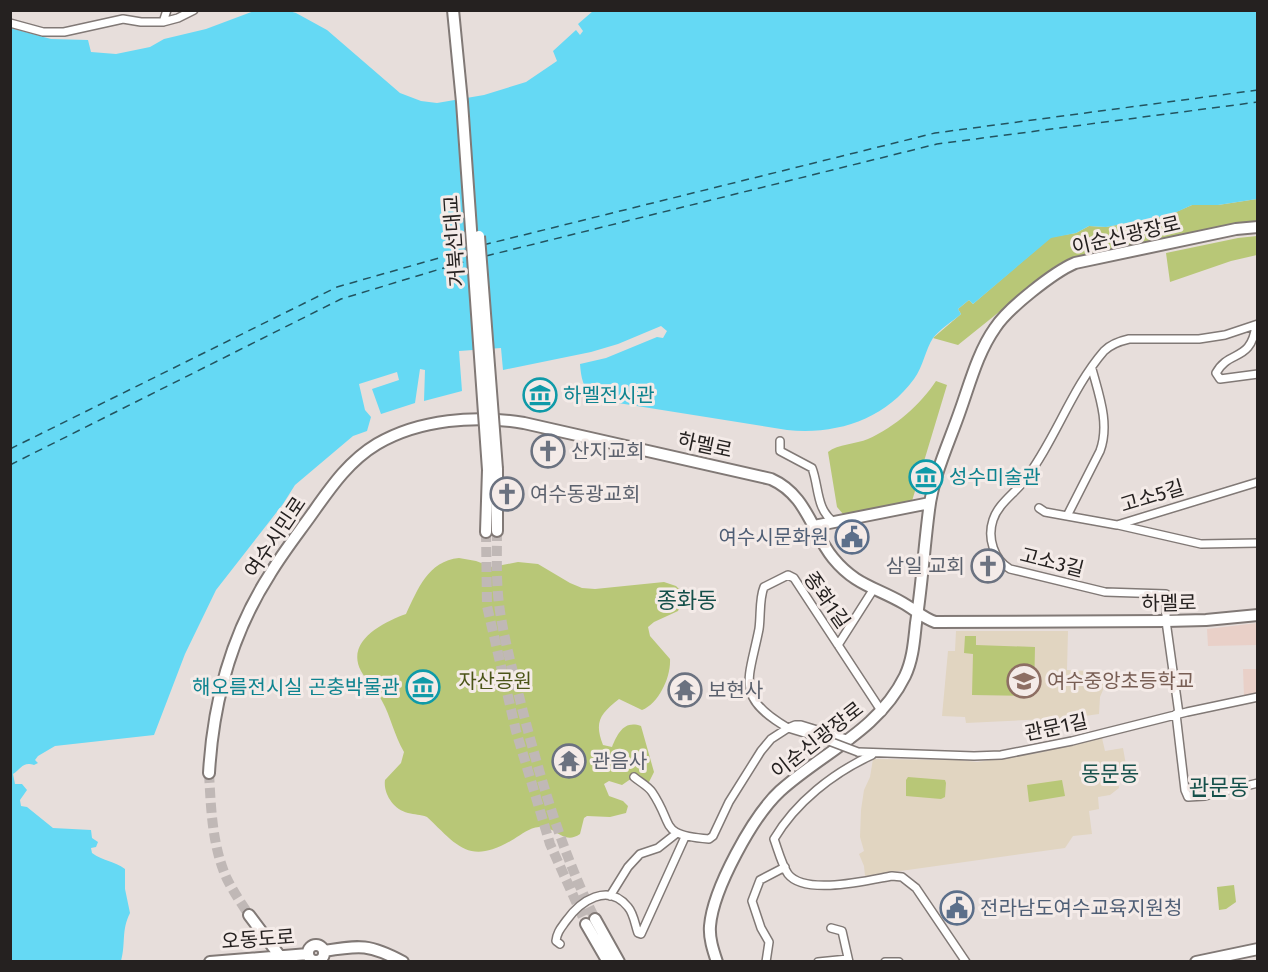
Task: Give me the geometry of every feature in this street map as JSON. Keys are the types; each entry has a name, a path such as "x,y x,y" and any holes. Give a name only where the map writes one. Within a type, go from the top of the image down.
{"street":[{"path":"163,22 167,10"},
{"path":"10,23 43,32 60,33 123,19 163,22 194,10"},
{"name":"거북선대교","path":"453,10 492,469"},
{"name":"거북선대교","path":"460,10 492,469"},
{"name":"이순신광장로","path":"717,962 711,940 710,926 713,911 728,872 758,817 786,786 850,740 882,712 909,666 918,612 930,503 936,478 984,346 1001,320 1053,274 1069,265 1083,260 1236,229 1257,227"},
{"path":"1257,324 1249,348 1222,364 1215,373 1220,379 1257,374"},
{"name":"고소3길","path":"1257,324 1225,335 1199,339 1124,340 1107,348 1062,416 1033,469 997,512 991,533 1000,562 1011,570 1105,592 1166,594 1166,621 1185,791 1191,798 1257,783"},
{"path":"1067,516 1104,439 1101,402 1092,369"},
{"name":"하멜로","path":"481,419 524,423 766,477 781,484 794,494 805,508 834,559 853,578 937,623 1206,620 1257,615"},
{"name":"여수시민로","path":"209,773 214,722 225,675 243,623 270,574 334,482 350,465 385,440 435,424 481,419"},
{"path":"780,441 780,451 812,468 822,510 834,522"},
{"path":"491,532 492,469"},
{"name":"고소5길","path":"1039,508 1045,512 1117,525 1257,482"},
{"path":"814,526 930,503"},
{"path":"1117,525 1201,544 1257,543"},
{"name":"종화1길","path":"788,728 763,712 753,698 750,684 750,663 759,625 764,587 783,576 792,576 882,712"},
{"path":"838,645 873,590"},
{"name":"관문1길","path":"788,728 858,752 1001,755 1080,739 1177,714 1257,697"},
{"path":"634,777 651,790 667,823 681,835 709,839 713,836 724,810 771,739 788,728 801,725 850,740"},
{"path":"875,754 833,777 787,820 774,839 785,867 791,877 813,885 825,886 895,876 902,878 916,888 966,962"},
{"path":"561,944 556,941 557,935 570,913 596,895 610,896 628,907 638,932 641,934 681,835"},
{"path":"610,896 628,867 640,854 658,848 681,835"},
{"path":"766,962 769,943 760,925 752,897 760,880 785,867"},
{"path":"249,915 279,955"},
{"path":"608,962 591,921 619,962"},
{"path":"818,962 848,960 842,931 831,928"},
{"name":"오동도로","path":"210,962 308,954 311,960 318,961 324,957 324,951 364,946 377,949 403,962"},
{"path":"1196,962 1257,949"},
{"path":"885,962 899,962"}],"shaded area":[{"path":"1257,623 1257,645 1208,646 1207,629"},
{"name":"여수중앙초등학교","path":"956,631 1068,631 1067,670 1105,672 1099,714 1071,718 966,723 965,717 942,716 948,651 955,651"},
{"path":"1243,669 1257,669 1257,694 1244,696"},
{"path":"1102,738 1105,751 1123,748 1126,765 1117,767 1119,788 1110,795 1098,797 1099,809 1089,811 1092,834 1073,836 1065,848 865,876 859,854 864,851 860,837 861,810 873,759 977,762 1038,753"}],"green space":[{"path":"1257,199 1257,221 1075,257 1060,263 958,345 933,338 961,314 958,309 969,300 973,304 1051,237 1076,233 1089,226 1106,227 1169,215 1192,205 1218,205"},
{"path":"1257,236 1257,255 1231,261 1170,282 1166,253"},
{"path":"936,381 947,385 912,501 843,514 837,507 828,452 837,447 868,439 888,428 915,407"},
{"name":"자산공원","path":"459,558 492,567 518,562 538,564 582,588 595,589 664,582 679,589 682,600 678,611 648,627 650,636 670,659 666,681 659,696 642,710 619,699 607,709 600,719 599,730 603,745 612,747 619,733 626,726 641,726 654,772 648,784 635,776 622,785 609,781 604,784 609,796 623,801 628,806 626,813 610,817 587,816 584,818 580,834 574,837 564,837 545,827 539,827 499,847 475,852 456,844 427,817 398,809 390,801 385,780 401,763 404,752 380,697 361,671 357,660 358,651 369,634 387,622 406,614 420,586 432,570 448,560"},
{"path":"965,636 976,636 976,645 1035,647 1034,696 972,695 973,654 964,653"},
{"path":"908,777 945,780 945,797 941,799 906,796"},
{"path":"1062,780 1065,796 1029,802 1027,785"},
{"path":"1234,885 1236,902 1226,909 1219,910 1217,887"}],"water":[{"path":"254,11 296,13 327,30 400,93 421,101 437,103 484,95 526,82 557,61 553,51 576,30 580,35 583,31 578,24 593,11 1257,11 1257,199 1218,205 1192,205 1170,215 1106,227 1089,226 1076,233 1051,238 973,304 969,300 958,309 961,314 933,338 917,374 902,393 874,414 841,427 805,431 787,430 593,399 583,382 580,364 606,358 657,337 663,338 667,331 661,326 618,344 591,352 503,370 501,348 459,351 462,391 424,401 425,370 420,369 415,403 381,414 372,389 399,380 397,372 359,384 365,410 371,417 367,431 353,436 295,485 283,504 216,590 185,654 154,735 55,746 38,756 35,760 38,763 25,765 13,774 15,784 22,784 27,790 20,800 21,806 27,807 53,828 91,830 92,838 98,842 96,847 91,848 92,853 125,869 125,889 130,913 121,961 11,961 10,28 51,39 88,40 91,52 116,54 150,47 164,39 206,29"}],"ferry route":[{"path":"483,245 935,133 1258,90"},
{"path":"486,256 937,144 1258,102"},
{"path":"10,449 337,287 467,250"},
{"path":"10,465 341,299 470,260"}],"tunnel":[{"path":"497,531 499,604 506,644 523,712 572,869 595,919"},
{"path":"486,532 487,606 516,731 550,844 586,924"},
{"path":"209,773 213,827 218,853 227,879 249,915"}],"place":[{"name":"하멜전시관","path":"540,395"},
{"name":"산지교회","path":"548,451"},
{"name":"성수미술관","path":"926,477"},
{"name":"여수동광교회","path":"507,494"},
{"name":"여수시문화원","path":"852,537"},
{"name":"삼일 교회","path":"988,566"},
{"name":"여수중앙초등학교","path":"1024,681"},
{"name":"해오름전시실 곤충박물관","path":"423,687"},
{"name":"보현사","path":"685,690"},
{"name":"관음사","path":"569,761"},
{"name":"전라남도여수교육지원청","path":"957,908"}],"district":[{"name":"종화동","path":"687,600"},
{"name":"동문동","path":"1110,774"},
{"name":"관문동","path":"1219,787"}]}
